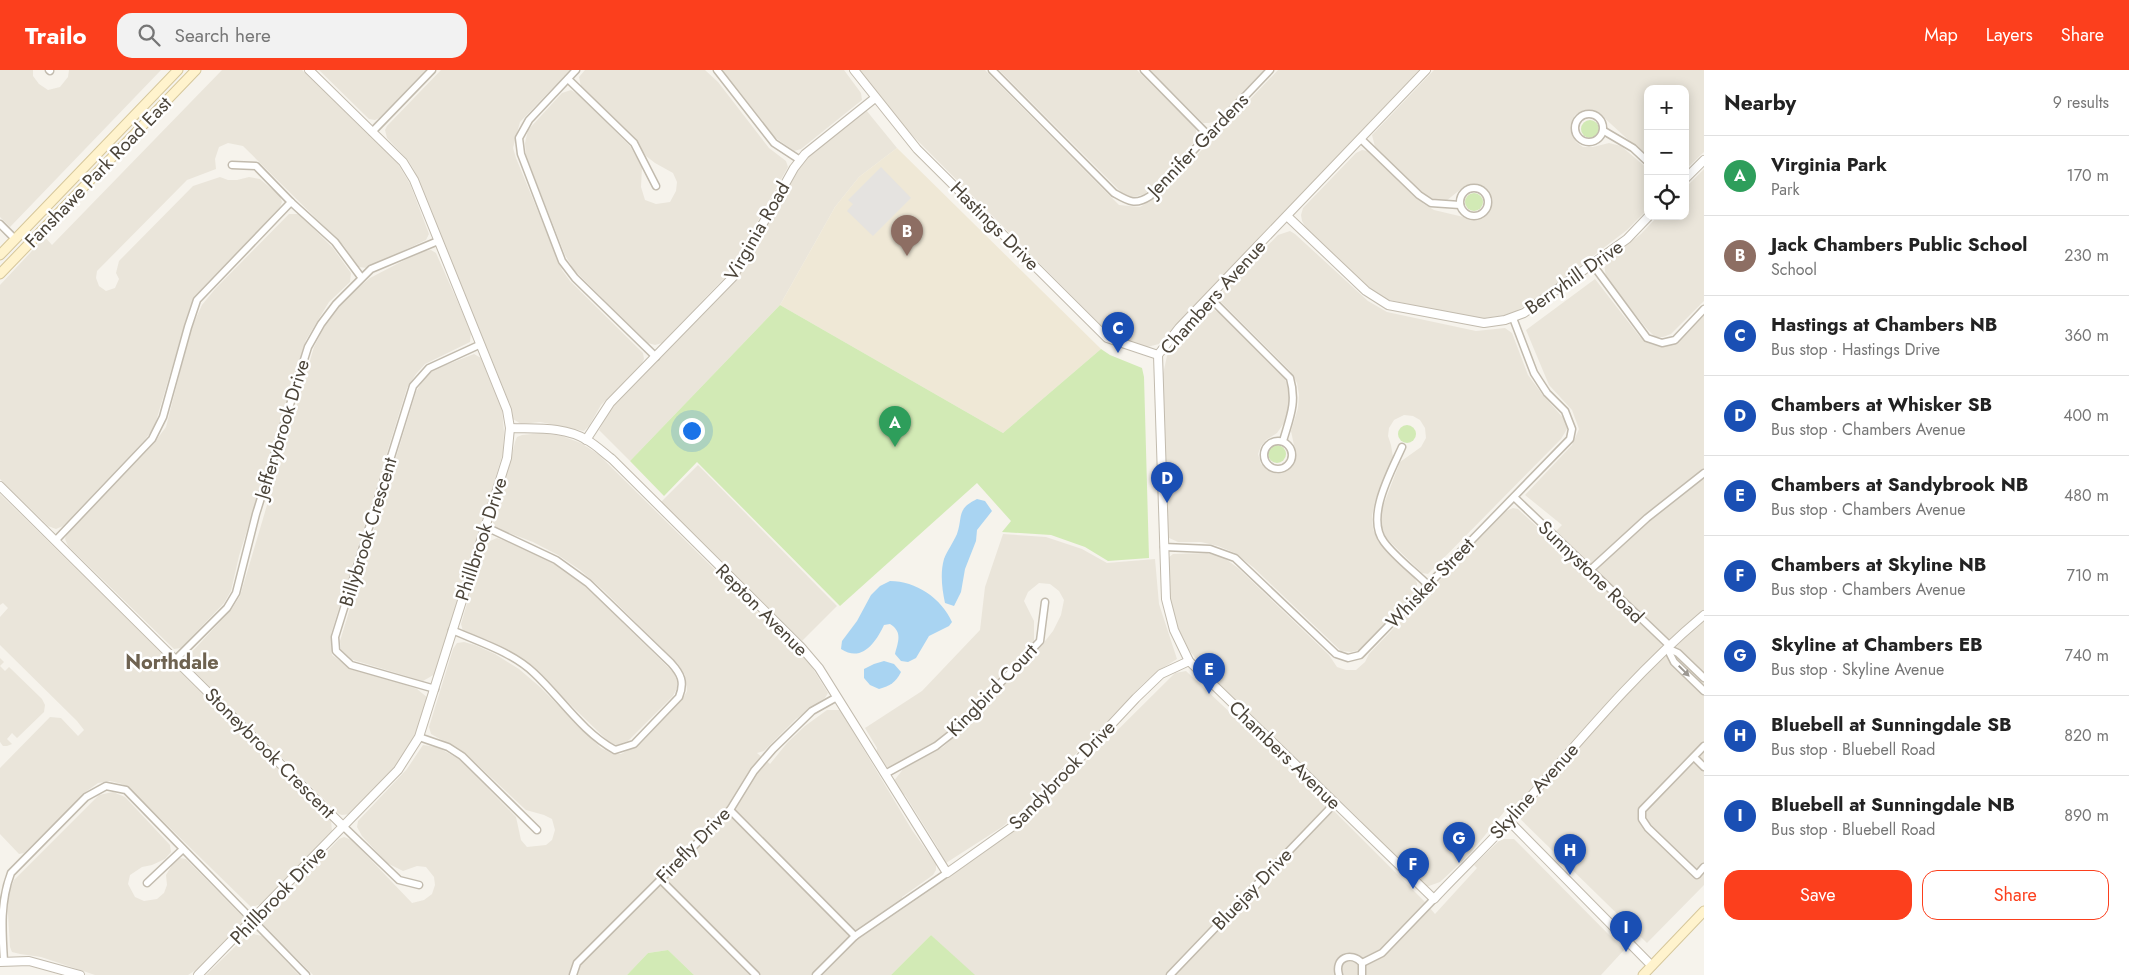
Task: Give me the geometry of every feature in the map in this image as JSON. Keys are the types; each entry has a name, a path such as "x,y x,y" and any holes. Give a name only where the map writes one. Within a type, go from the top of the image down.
{"main road":[{"name":"Fanshawe Park Road East","path":"0,255 178,70"},
{"name":"Fanshawe Park Road East","path":"0,274 196,70"},
{"path":"1643,975 1704,911"}],"street":[{"name":"Phillbrook Drive","path":"198,975 253,921 398,770 420,737 507,458 510,428 507,410 479,345 414,180 402,162 310,70"},
{"path":"372,132 432,70"},
{"path":"576,70 526,126 519,138 521,154 562,261 575,278 656,357"},
{"path":"717,70 774,143 800,160"},
{"name":"Hastings Drive","path":"854,70 917,149 1107,338 1158,355"},
{"name":"Jennifer Gardens","path":"992,70 1114,193 1132,203 1142,202 1150,196 1270,70"},
{"path":"1144,70 1208,135"},
{"name":"Chambers Avenue","path":"1426,70 1209,297 1158,355 1166,599 1174,630 1189,661 1434,899"},
{"path":"568,79 634,143 656,186"},
{"name":"Virginia Road","path":"586,440 610,403 734,277 800,160 876,98"},
{"path":"1592,114 1596,115 1603,122 1604,131 1599,140 1590,143 1581,140 1575,132 1575,127 1579,118 1592,114"},
{"path":"1604,131 1633,148 1644,158"},
{"path":"1361,139 1419,195 1431,203 1460,205"},
{"path":"1689,175 1704,160"},
{"path":"232,165 256,166 291,202 335,242 361,277"},
{"path":"1478,189 1482,191 1487,199 1484,212 1477,216 1464,213 1460,205 1461,196 1468,190 1478,189"},
{"path":"56,540 152,439 163,417 188,327 198,300 291,202"},
{"name":"Berryhill Drive","path":"1287,216 1366,291 1388,305 1484,323 1514,318 1524,313 1627,239 1645,220"},
{"path":"0,224 15,239"},
{"name":"Jefferybrook Drive","path":"176,659 227,608 236,594 256,514 308,347 321,324 336,304 370,269 438,240"},
{"path":"1593,265 1647,338 1662,343 1675,340 1704,309"},
{"path":"1209,297 1290,378 1294,392 1293,408 1283,441"},
{"name":"Whisker Street","path":"1164,547 1210,549 1235,558 1336,654 1348,658 1360,656 1570,439 1572,429 1565,411 1547,393 1534,373 1514,318"},
{"name":"Billybrook Crescent","path":"435,689 351,665 336,651 335,637 413,386 429,368 479,345"},
{"name":"Repton Avenue","path":"510,428 551,428 573,433 612,459 801,647 819,668 947,874"},
{"path":"1273,441 1283,441 1290,446 1292,458 1285,467 1273,468 1264,461 1264,449 1273,441"},
{"path":"1402,447 1380,499 1376,517 1382,541 1428,585"},
{"path":"1589,570 1646,518 1704,473"},
{"name":"Stoneybrook Crescent","path":"0,486 399,880 419,885"},
{"name":"Sunnystone Road","path":"1514,498 1668,647"},
{"path":"452,630 514,658 533,672 600,742 615,750 634,744 679,697 683,687 680,674 671,663 588,583 556,560 486,527"},
{"name":"Kingbird Court","path":"885,774 936,746 956,731 1040,640 1046,602"},
{"name":"Skyline Avenue","path":"1362,963 1382,953 1509,822 1592,726 1668,647 1704,615"},
{"path":"1668,647 1678,653 1704,678"},
{"path":"1668,647 1674,662 1704,691"},
{"name":"Sandybrook Drive","path":"816,975 856,936 1023,819 1136,698 1161,674 1189,661"},
{"name":"Firefly Drive","path":"573,975 577,963 730,810 754,772 773,749 812,711 837,696"},
{"path":"420,737 448,747 462,756 536,830"},
{"path":"1704,746 1642,810 1642,819 1648,828 1696,874 1704,867"},
{"path":"1694,757 1704,767"},
{"path":"80,975 29,961 2,962 1,910 4,889 11,874 86,797 106,786 126,790 306,975"},
{"name":"Bluejay Drive","path":"1170,975 1335,803"},
{"path":"730,810 856,936"},
{"path":"1509,822 1652,966"},
{"path":"147,883 183,849"},
{"path":"660,879 756,975"},
{"path":"1339,975 1338,964 1346,957 1357,958 1362,963 1364,969 1362,975"}],"shaded area":[{"path":"0,70 33,70 33,76 39,84 48,90 60,87 68,77 69,70 161,70 10,227 0,217"},
{"path":"222,70 302,70 398,164 410,184 429,234 426,240 367,268 358,267 344,246 243,146 228,143 219,147 215,159 216,169 187,180 97,271 96,278 99,286 106,291 115,288 119,279 116,273 119,261 193,186 220,177 228,180 249,177 260,179 280,196 282,202 280,207 196,295 190,307 154,428 144,441 63,526 56,529 48,526 0,479 0,285 45,237 52,245"},
{"path":"319,70 426,70 375,120 369,119"},
{"path":"441,70 570,70 520,122 513,148 562,270 570,281 643,353 644,359 641,365 601,405 584,431 540,422 521,424 513,419 509,402 414,170 408,160 387,138 385,130 387,126"},
{"path":"585,70 705,70 718,82 769,148 786,161 788,167 728,274 662,343 655,345 648,343 574,270 565,255 526,156 525,143 528,130 562,93 571,90 579,95 630,146 642,167 641,187 645,200 656,204 670,202 676,191 677,182 673,173 646,156 637,143 581,87 579,77"},
{"path":"722,70 844,70 861,93 862,100 801,149 794,151 773,136"},
{"path":"858,70 985,70 1119,205 1140,207 1159,195 1278,70 1419,70 1159,344 1143,348 1105,329 900,123"},
{"path":"999,70 1137,70 1196,129 1197,139 1145,194 1130,198 1123,194"},
{"path":"1150,70 1264,70 1216,121 1203,123"},
{"path":"1434,70 1704,70 1704,152 1689,166 1689,85 1644,85 1644,154 1599,113 1592,110 1584,110 1575,115 1571,129 1576,142 1583,147 1593,147 1609,143 1621,146 1644,166 1644,213 1627,230 1537,299 1511,314 1480,319 1389,300 1365,284 1306,228 1301,215 1303,208 1356,153 1362,150 1368,151 1424,204 1434,210 1472,219 1480,218 1487,214 1492,200 1486,189 1480,185 1466,185 1446,201 1438,202 1431,199 1418,189 1375,147 1372,135"},
{"path":"866,110 897,148 859,177 835,207 780,305 630,461 599,430 610,410 737,278 799,169 810,155"},
{"path":"897,148 1101,349 1003,433 780,305 835,207 859,177"},
{"path":"881,167 911,198 873,236 847,211 853,204 848,200"},
{"path":"1704,169 1704,301 1671,334 1655,337 1606,278 1604,263 1641,234 1654,220 1689,220 1689,184"},
{"path":"289,214 298,214 333,248 351,273 350,282 329,302 306,340 239,556 231,591 224,603 181,648 174,649 68,546 65,539 66,535 154,443 166,427 191,329 202,305 215,289"},
{"path":"1290,231 1368,301 1387,312 1476,331 1505,328 1512,333 1528,375 1566,421 1567,429 1561,439 1428,574 1422,573 1386,538 1381,528 1380,514 1400,462 1421,447 1426,438 1425,428 1420,420 1413,416 1404,415 1394,420 1389,428 1388,436 1393,457 1375,501 1372,516 1373,529 1378,541 1414,577 1417,589 1359,650 1351,652 1341,651 1253,567 1235,553 1201,542 1178,542 1167,537 1163,374 1167,356 1178,338 1206,311 1212,309 1220,313 1284,377 1290,391 1290,403 1284,423 1277,433 1266,440 1258,454 1261,464 1277,474 1294,464 1296,455 1291,431 1298,408 1299,395 1297,383 1290,371 1219,300 1220,294 1278,235"},
{"path":"431,250 436,253 471,332 470,342 425,364 407,388 331,634 332,655 343,663 417,689 428,698 413,747 351,814 342,815 193,670 188,662 188,656 231,610 240,596 314,347 324,327 346,298 370,278 422,251"},
{"path":"1595,279 1640,337 1651,344 1664,347 1676,342 1704,314 1704,885 1647,943 1508,807 1468,856 1440,882 1426,887 1411,875 1410,870 1374,835 1364,829 1361,821 1209,675 1189,650 1178,628 1170,600 1168,558 1173,554 1207,553 1223,557 1238,568 1329,655 1337,667 1346,670 1356,670 1365,662 1369,654 1506,511 1513,508 1518,509 1549,538 1562,525 1525,495 1572,445 1579,429 1572,410 1549,385 1526,330"},
{"path":"474,354 481,358 502,409 503,453 435,674 423,681 350,659 341,651 340,641 416,392 423,380 433,370"},
{"path":"542,433 562,436 581,443 598,454 810,664 828,693 825,698 796,719 764,751 757,753 770,764 787,743 805,726 827,710 840,710 912,830 936,864 936,870 933,875 902,897 904,907 982,854 1027,820 1175,673 1186,671 1323,800 1435,914 1477,868 1474,865 1499,841 1514,839 1624,950 1601,975 974,975 931,935 891,975 694,975 668,950 648,953 627,975 313,975 263,924 265,917 339,839 344,837 352,840 412,903 424,900 432,894 435,885 434,877 426,867 417,866 403,871 387,863 362,836 357,827 358,821 407,769 423,745 437,747 459,759 516,817 521,840 527,847 546,845 552,840 555,830 552,819 526,810 465,753 431,734 429,727 453,649 457,643 464,642 475,645 495,654 519,669 540,687 601,748 613,754 621,754 641,743 682,700 687,691 685,675 678,664 580,570 558,555 533,542 496,528 493,523 517,437"},
{"path":"698,465 837,606 802,641 661,502"},
{"path":"0,494 331,819 332,832 262,904 251,907 128,787 122,784 110,781 98,783 87,791 24,853 19,854 0,834 0,768 50,717 61,718 78,736 84,730 0,645 0,617 8,608 3,603 0,605"},
{"path":"1003,534 1046,537 1082,549 1107,563 1155,559 1159,604 1177,659 1158,671 1143,684 1020,812 1002,827 946,863 940,858 938,848 905,795 899,793 893,782 904,768 943,747 1042,645 1053,631 1061,615 1064,600 1059,591 1050,584 1039,583 1028,592 1024,601 1034,621 1034,641 940,739 893,767 887,767 882,764 876,755 877,748 865,728 922,691 980,630 985,587"},
{"path":"497,538 520,546 556,565 581,582 674,673 677,688 673,696 628,741 616,745 609,742 518,656 488,640 463,631 461,624 485,543"},
{"path":"0,658 4,662 0,666"},
{"path":"0,666 5,671 9,667 42,699 45,705 44,712 17,738 12,733 7,739 12,744 7,746 3,746 0,742"},
{"path":"113,792 125,797 170,845 171,852 165,859 142,867 130,875 128,884 135,897 144,901 157,899 164,893 167,885 166,875 172,865 180,858 186,859 244,918 242,925 202,966 188,975 95,975 41,957 12,952 10,947 7,897 14,880 99,795"},
{"path":"249,933 262,936 299,975 206,975"}],"green space":[{"path":"1586,120 1594,120 1599,125 1597,136 1586,138 1581,133 1581,125"},
{"path":"1474,193 1480,196 1483,202 1480,208 1474,211 1468,208 1465,202 1468,196"},
{"path":"780,305 1003,433 1101,349 1110,355 1142,368 1144,377 1149,558 1108,561 1085,547 1051,535 1002,532 1011,521 977,483 840,606 697,462 664,496 630,461"},
{"path":"1403,425 1411,425 1416,430 1414,441 1403,443 1398,438 1398,430"},
{"path":"1277,445 1283,448 1286,454 1283,460 1277,463 1271,460 1268,454 1271,448"},
{"path":"931,935 975,975 891,975"},
{"path":"668,950 694,975 627,975 648,953"}],"water":[{"path":"977,499 985,501 992,511 977,530 976,541 965,569 961,592 954,606 945,603 942,581 943,564 945,556 957,534 963,510"},
{"path":"890,581 909,584 927,592 941,605 952,622 949,626 929,636 916,658 908,662 901,661 895,654 898,634 897,630 890,624 884,625 877,638 862,652 855,654 841,649 842,641 857,621 871,595 880,586"},
{"path":"884,661 894,664 901,672 892,683 879,689 870,685 864,678 864,669"}],"place":[{"name":"Jack Chambers Public School","path":"907,256"},
{"name":"Hastings at Chambers NB","path":"1118,353"},
{"name":"Virginia Park","path":"895,447"},
{"name":"Chambers at Whisker SB","path":"1167,503"},
{"name":"Chambers at Sandybrook NB","path":"1209,694"},
{"name":"Skyline at Chambers EB","path":"1459,863"},
{"name":"Bluebell at Sunningdale SB","path":"1570,875"},
{"name":"Chambers at Skyline NB","path":"1413,889"},
{"name":"Bluebell at Sunningdale NB","path":"1626,952"}],"district":[{"name":"Northdale","path":"172,662"}]}
